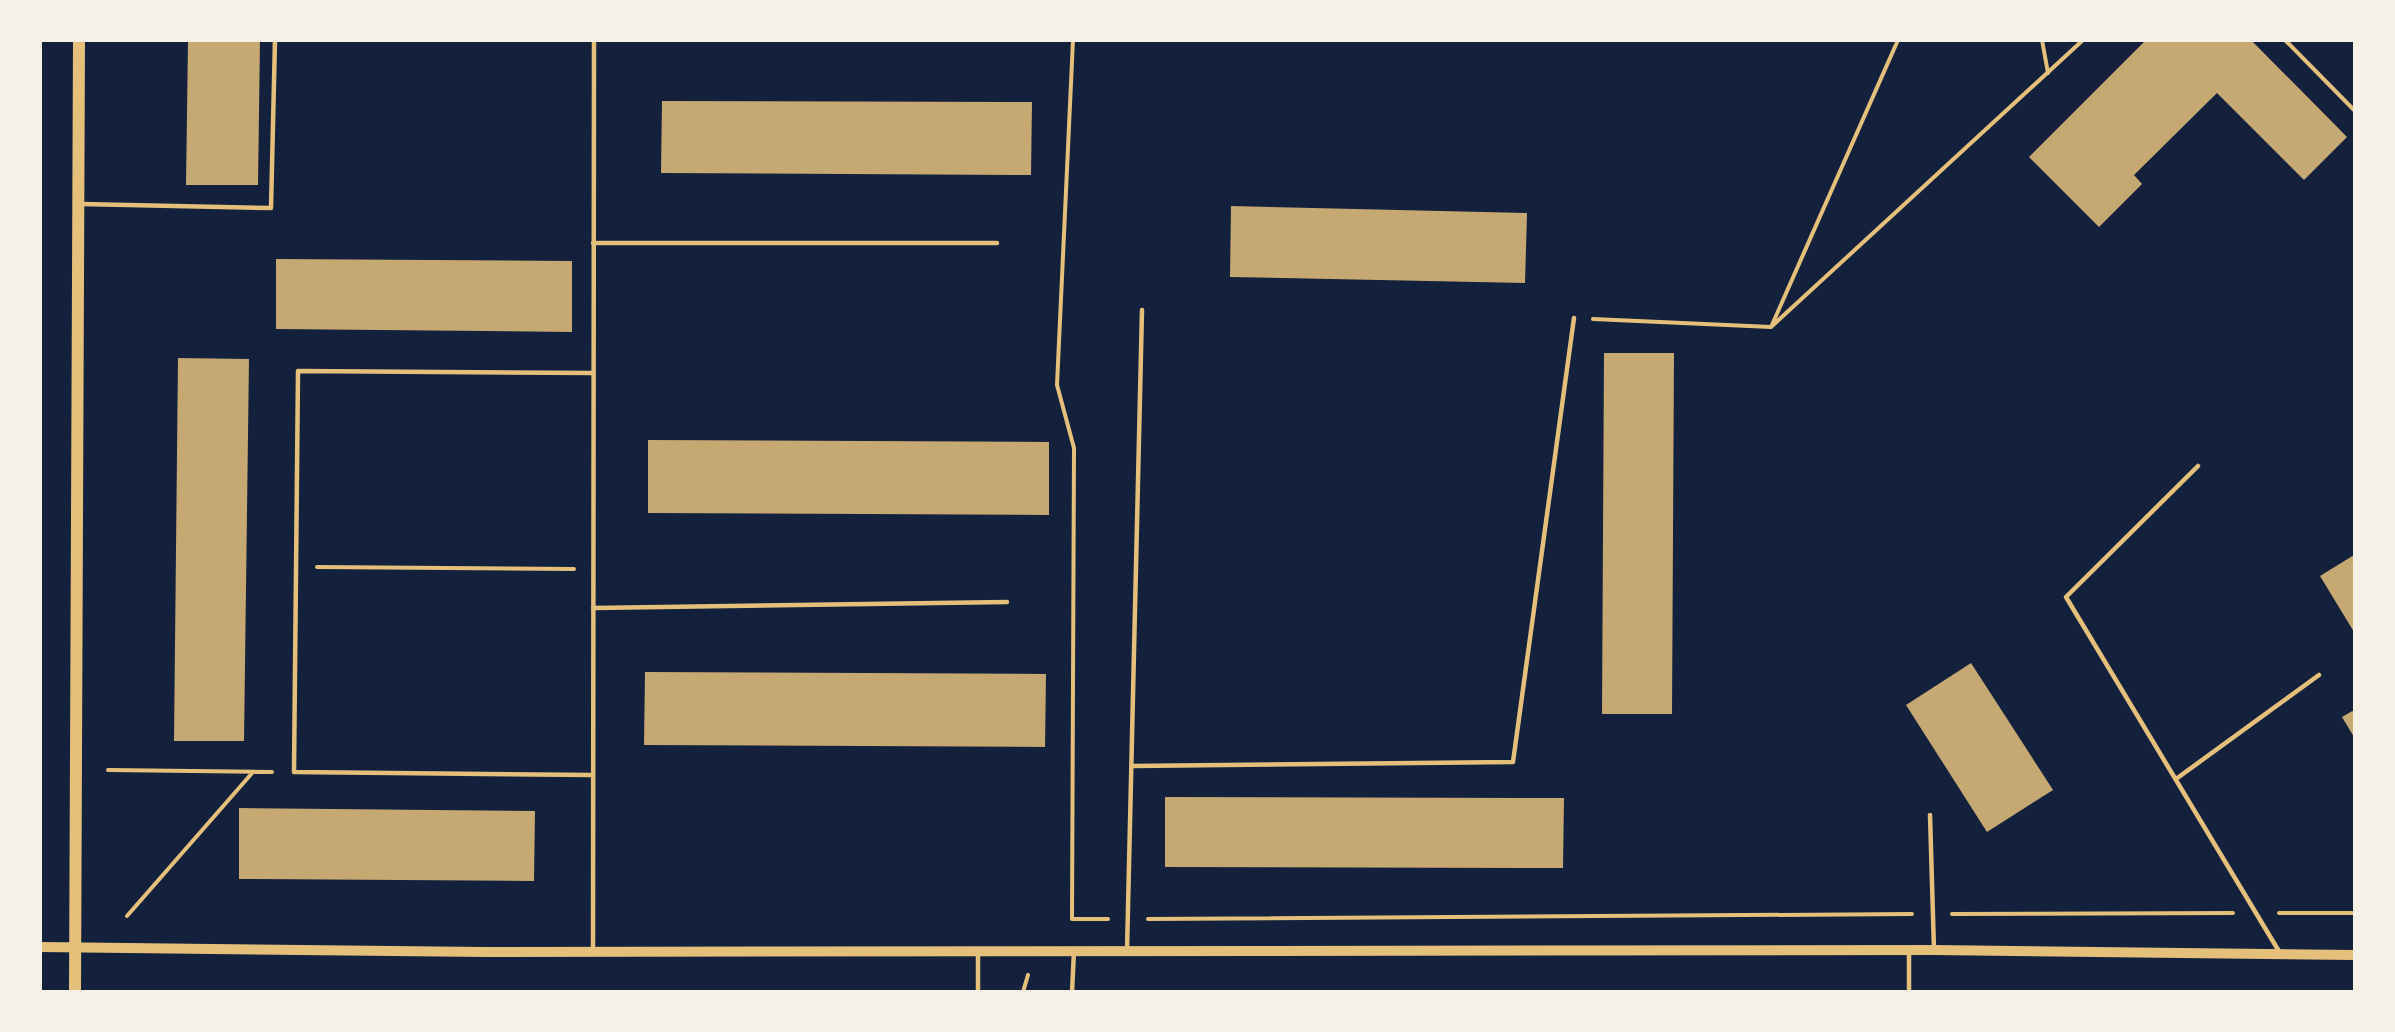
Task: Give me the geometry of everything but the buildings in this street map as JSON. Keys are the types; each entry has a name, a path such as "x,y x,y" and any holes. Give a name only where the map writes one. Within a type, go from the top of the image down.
{"main road":[{"path":"75,992 79,40"}],"street":[{"path":"40,946 460,952 1934,950 2355,955"}],"lane":[{"path":"79,204 271,208 274,40"},
{"path":"593,951 594,40"},
{"path":"593,243 997,243"},
{"path":"1127,951 1142,310"},
{"path":"1132,766 1513,762 1574,318"},
{"path":"592,775 294,772 298,370 593,373"},
{"path":"2198,466 2066,597 2282,955"},
{"path":"593,608 1007,602"},
{"path":"2176,779 2319,675"},
{"path":"1930,815 1934,950"},
{"path":"978,950 978,992"},
{"path":"1909,950 1909,992"},
{"path":"1072,992 1074,951"}],"path":[{"path":"1073,40 1057,385 1074,448 1072,919 2355,912"},
{"path":"1771,327 1898,40"},
{"path":"2042,40 2048,73"},
{"path":"1574,318 1771,327 2084,40"},
{"path":"2285,40 2355,110"},
{"path":"296,567 592,569"},
{"path":"108,770 294,772"},
{"path":"128,916 253,772"},
{"path":"1023,992 1028,975"}]}
